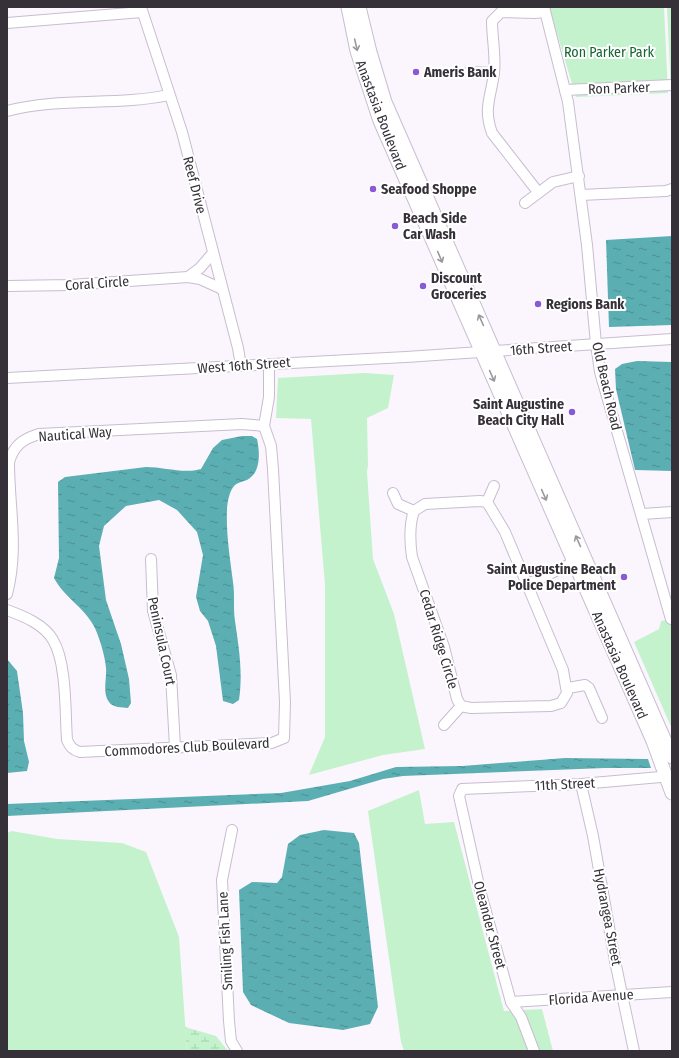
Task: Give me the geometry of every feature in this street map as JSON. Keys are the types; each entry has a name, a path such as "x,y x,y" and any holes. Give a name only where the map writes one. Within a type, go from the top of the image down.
{"main road":[{"name":"Anastasia Boulevard","path":"348,7 359,56 380,121 488,351"},
{"name":"Anastasia Boulevard","path":"359,7 370,52 385,102 488,351 580,560 672,757"},
{"name":"Anastasia Boulevard","path":"580,560 653,741 670,777 672,793"}],"street":[{"path":"7,23 142,9"},
{"name":"Reef Drive","path":"142,9 182,132 238,348 241,366"},
{"path":"538,192 496,139 490,128 487,114 487,104 494,73 492,21 494,17 501,12 544,9"},
{"name":"Old Beach Road","path":"544,9 566,90 579,176 596,344 606,396 642,514 658,578 671,619"},
{"path":"469,72 494,73"},
{"name":"Ron Parker","path":"566,90 672,86"},
{"path":"7,110 44,104 123,100 169,95"},
{"path":"525,203 553,182 579,176"},
{"path":"581,195 666,191 672,189"},
{"path":"188,277 200,268 213,253"},
{"name":"Coral Circle","path":"7,286 70,285 188,277 200,279 222,289"},
{"name":"16th Street","path":"488,351 672,339"},
{"name":"West 16th Street","path":"7,378 488,351"},
{"name":"Commodores Club Boulevard","path":"7,610 35,623 53,639 61,662 67,740 70,746 80,752 272,743 280,741 284,738 285,702 273,469 271,446 264,426 269,396 269,364"},
{"name":"Nautical Way","path":"7,594 12,571 14,546 10,462 12,453 17,445 26,438 39,434 234,425 264,426"},
{"path":"486,502 494,486"},
{"path":"394,493 398,504 414,511 425,504 486,502"},
{"path":"486,502 505,532 528,584 563,670 568,688 585,685 589,688 602,718"},
{"name":"Cedar Ridge Circle","path":"414,511 410,545 412,557 444,647 457,699 461,706 470,708 551,706 561,703 567,693 568,688"},
{"path":"642,514 672,512"},
{"name":"Peninsula Court","path":"151,559 153,611 171,675 175,747"},
{"path":"528,584 580,560"},
{"path":"444,725 461,706"},
{"name":"11th Street","path":"460,794 462,789 581,784 670,777"},
{"name":"Hydrangea Street","path":"581,784 634,1051"},
{"name":"Oleander Street","path":"460,794 460,806 463,822 511,1002 521,1017 534,1051"},
{"name":"Smiling Fish Lane","path":"232,830 222,880 229,1022 231,1041 237,1051"},
{"name":"Florida Avenue","path":"511,1002 672,992"}],"green space":[{"name":"Ron Parker Park","path":"549,7 664,7 668,93 576,97"},
{"path":"667,7 672,7 672,94 671,94"},
{"path":"364,373 394,375 388,408 367,418 367,472 373,559 394,614 425,749 383,755 309,775 325,737 325,585 311,419 276,418 278,378"},
{"path":"672,619 672,729 634,642 659,629 661,621"},
{"path":"419,790 425,824 454,822 504,1011 542,1009 553,1051 404,1051 401,1042 368,811"},
{"path":"12,831 57,839 122,843 146,852 179,937 187,1051 7,1051 7,833"},
{"path":"185,1027 216,1036 228,1051 187,1051"}],"water":[{"path":"672,236 672,325 609,327 606,240"},
{"path":"637,361 672,362 672,471 635,470 616,389 615,369 622,364"},
{"path":"242,436 252,436 257,439 259,456 257,467 252,477 236,484 233,487 229,496 227,508 228,537 234,587 234,616 240,660 241,680 239,700 233,704 223,701 216,646 208,621 200,611 196,597 203,555 197,532 177,510 159,500 126,506 104,526 99,546 106,600 121,644 129,679 131,703 128,708 113,705 109,702 106,694 105,659 97,633 83,611 64,592 54,578 59,558 58,482 65,477 146,467 181,471 201,469 213,448 222,440"},
{"path":"7,659 17,671 23,713 24,741 29,762 27,771 7,773"},
{"path":"565,758 648,759 651,768 605,768 403,776 383,779 308,801 7,816 7,804 281,793 350,781 396,767 462,766"},
{"path":"324,830 354,833 359,843 378,1007 370,1024 343,1030 289,1023 251,1005 243,992 239,890 252,882 277,883 282,877 288,844 300,835"}],"place":[{"name":"Ameris Bank","path":"416,72"},
{"name":"Seafood Shoppe","path":"373,189"},
{"name":"Beach Side Car Wash","path":"395,226"},
{"name":"Discount Groceries","path":"423,286"},
{"name":"Regions Bank","path":"538,304"},
{"name":"Saint Augustine Beach City Hall","path":"572,412"},
{"name":"Saint Augustine Beach Police Department","path":"624,577"}]}
